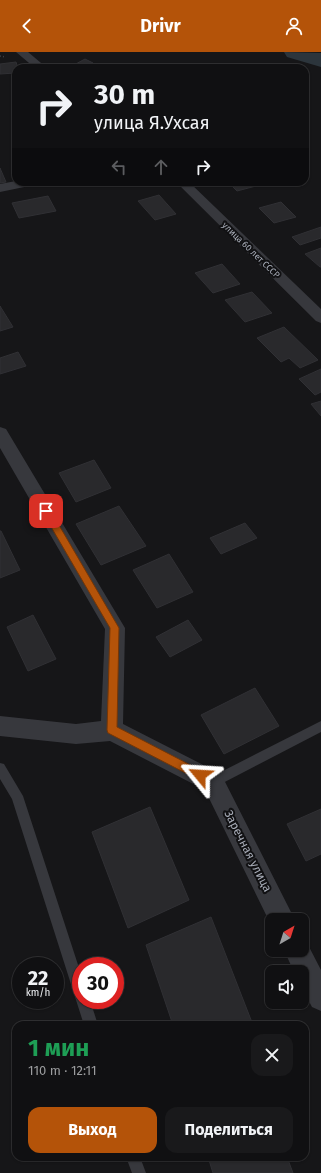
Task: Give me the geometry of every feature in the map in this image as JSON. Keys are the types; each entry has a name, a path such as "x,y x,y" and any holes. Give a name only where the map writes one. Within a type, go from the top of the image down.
{"street":[{"path":"21,52 37,64"},
{"path":"0,188 12,186"},
{"name":"улица 60 лет СССР","path":"186,186 321,318"},
{"path":"0,433 115,628 112,730"},
{"path":"0,726 76,734 112,730 213,782"},
{"name":"Заречная улица","path":"213,782 278,913"},
{"path":"300,957 321,998"}],"lane":[{"path":"213,782 321,726"},
{"path":"0,768 17,796 72,966"},
{"path":"86,1009 90,1021"},
{"path":"135,1161 139,1173"}],"building":[{"path":"85,59 93,63 91,64 76,64"},
{"path":"16,62 17,64 12,64 12,73 0,74 0,64"},
{"path":"0,168 6,182 0,183"},
{"path":"232,186 256,186 237,191"},
{"path":"159,195 176,214 155,220 138,201"},
{"path":"48,196 56,211 19,218 12,203"},
{"path":"281,202 296,217 274,223 259,208"},
{"path":"321,227 321,238 300,245 292,237"},
{"path":"321,248 321,267 320,267 305,254"},
{"path":"222,264 240,284 213,293 195,273"},
{"path":"252,292 272,313 245,322 225,300"},
{"path":"0,306 13,327 0,331"},
{"path":"284,327 318,360 300,368 289,358 281,362 257,338"},
{"path":"18,352 26,366 0,374 0,358"},
{"path":"321,369 321,392 315,395 299,379"},
{"path":"321,401 321,416 311,404"},
{"path":"94,460 111,488 76,502 59,473"},
{"path":"119,506 146,546 101,565 76,524"},
{"path":"245,523 257,538 221,554 210,538"},
{"path":"0,531 20,570 0,578"},
{"path":"169,554 193,592 157,608 133,570"},
{"path":"33,615 56,659 28,671 7,627"},
{"path":"188,620 202,640 170,657 156,637"},
{"path":"255,688 279,726 224,754 201,715"},
{"path":"150,807 189,900 128,928 92,832"},
{"path":"321,809 321,854 306,861 287,824"},
{"path":"211,917 251,1021 172,1021 146,945"},
{"path":"209,1161 288,1161 293,1173 213,1173"}],"waterway":[{"path":"295,52 321,60"}],"route":[{"path":"46,511 115,628 112,730 200,775"}]}
